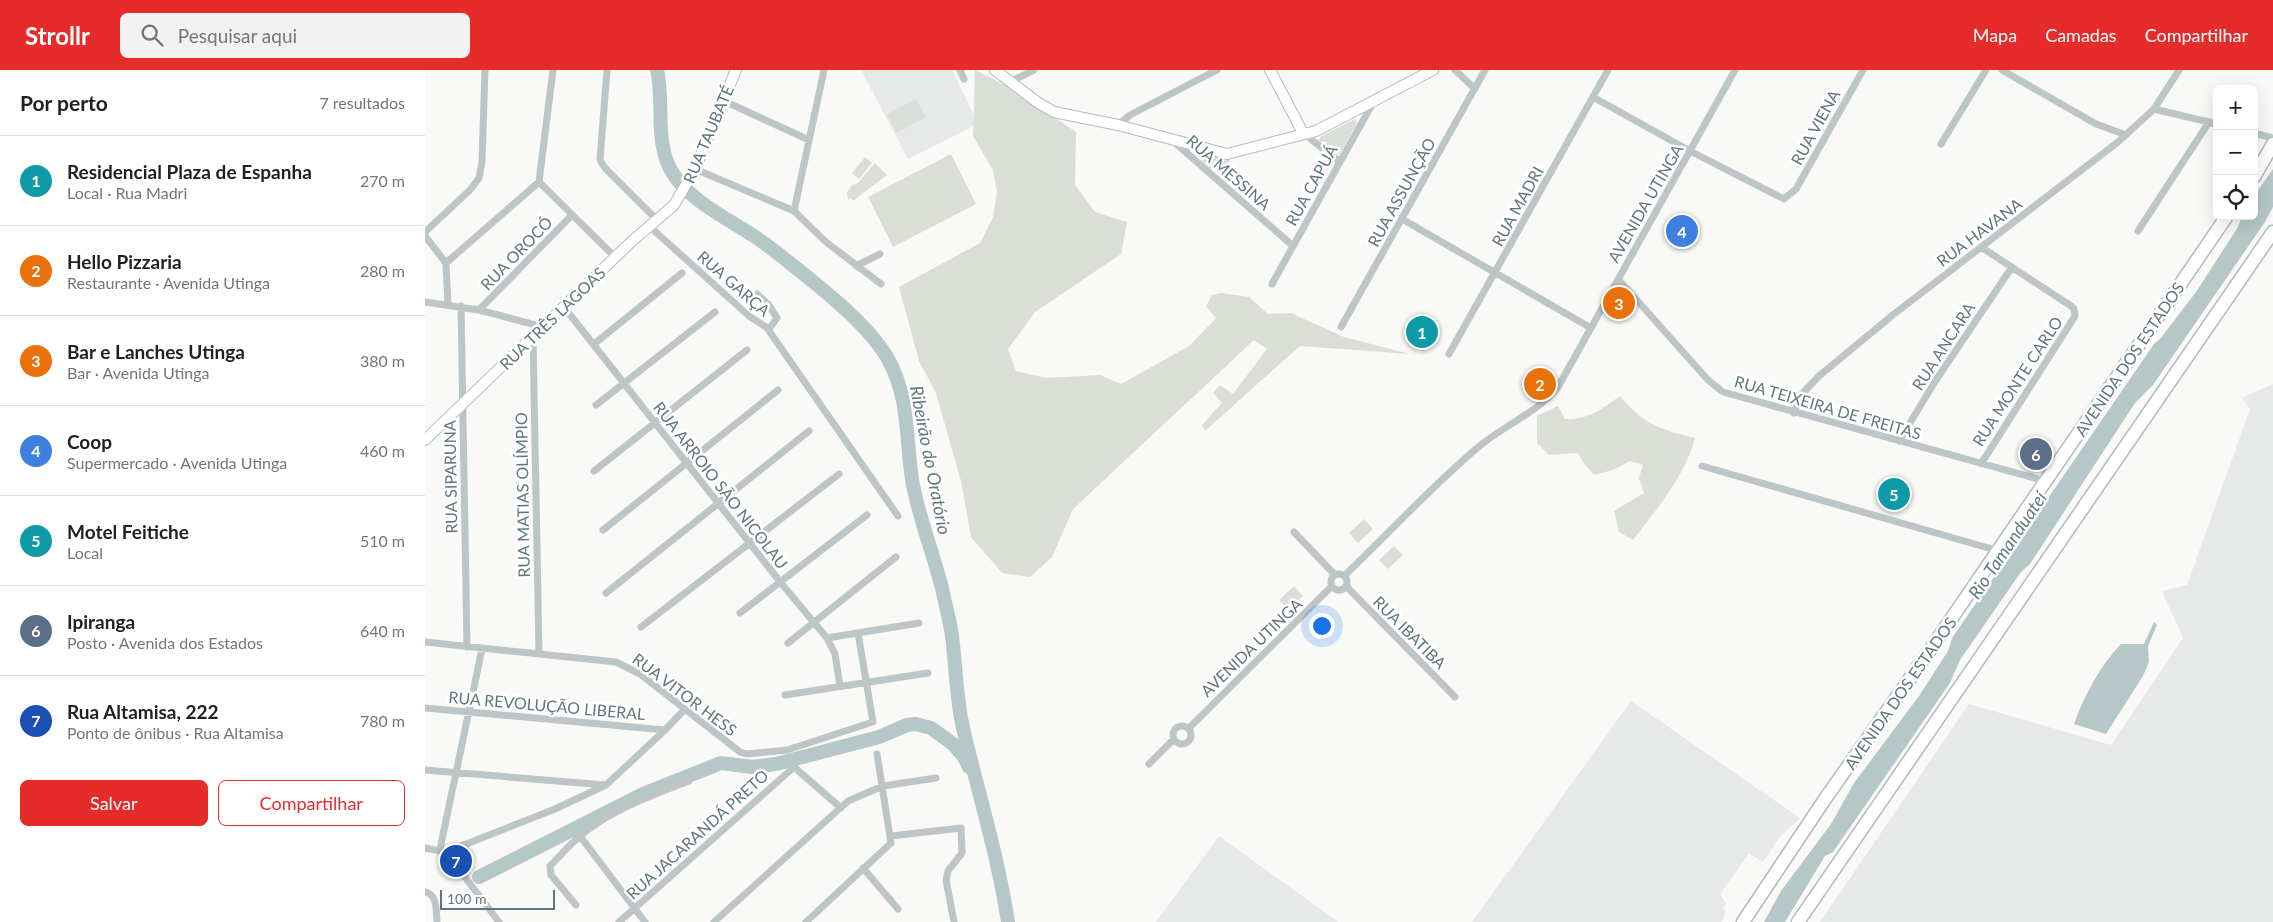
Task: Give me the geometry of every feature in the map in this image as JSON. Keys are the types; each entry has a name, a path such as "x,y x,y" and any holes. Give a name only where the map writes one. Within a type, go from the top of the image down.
{"highway":[{"path":"2255,175 2273,144"},
{"name":"AVENIDA DOS ESTADOS","path":"1743,922 1825,799 1999,551 2224,220"},
{"path":"1798,922 2273,232"}],"street":[{"path":"425,232 470,190 479,178 482,162 485,70"},
{"path":"446,263 539,182 553,70"},
{"name":"RUA GARÇA","path":"607,70 600,160 605,168 653,222 749,316 769,329 777,318 768,304 757,294"},
{"name":"RUA TAUBATÉ","path":"680,197 695,169 736,70"},
{"path":"793,210 824,70"},
{"path":"960,70 964,78"},
{"path":"995,70 1054,112 1117,125 1218,153 1231,154 1316,131 1433,70"},
{"path":"1010,82 1034,70"},
{"path":"1117,125 1129,115 1217,70"},
{"path":"1271,70 1303,134 1340,162"},
{"path":"1455,70 1475,89"},
{"name":"RUA ASSUNÇÃO","path":"1341,327 1485,70"},
{"name":"RUA MADRI","path":"1449,354 1608,70"},
{"name":"AVENIDA UTINGA","path":"1344,576 1461,462 1490,437 1539,406 1551,395 1591,328 1735,70"},
{"name":"RUA VIENA","path":"1690,151 1779,198 1784,198 1796,189 1863,70"},
{"path":"1941,144 1986,70"},
{"path":"2002,70 2096,124 2126,135"},
{"name":"RUA HAVANA","path":"1794,413 1801,395 1819,376 1895,314 2095,161 2126,135 2154,109 2179,70"},
{"path":"1593,97 1690,151"},
{"path":"722,100 809,140"},
{"name":"RUA CAPUÁ","path":"1272,284 1375,100"},
{"path":"2138,231 2213,123 2154,109"},
{"path":"2258,135 2273,138"},
{"name":"RUA MESSINA","path":"1169,138 1293,246"},
{"path":"695,169 793,210 856,266 881,284"},
{"path":"539,182 615,257"},
{"name":"RUA TRÊS LAGOAS","path":"425,440 615,257 670,209 680,197"},
{"name":"RUA OROCÓ","path":"479,310 572,215"},
{"path":"1402,219 1591,328"},
{"path":"425,236 446,263 448,305"},
{"path":"1981,247 2012,267"},
{"path":"856,266 880,254"},
{"name":"RUA MONTE CARLO","path":"1981,464 2073,320 2074,313 2071,306 2012,267"},
{"name":"RUA ANCARA","path":"1899,441 1936,380 2012,267"},
{"path":"594,344 682,273"},
{"name":"RUA TEIXEIRA DE FREITAS","path":"1618,279 1715,387 1723,392 2045,481"},
{"path":"425,302 461,306 543,327"},
{"name":"RUA SIPARUNA","path":"461,306 467,647"},
{"name":"RUA ARROIO SÃO NICOLAU","path":"564,307 750,544 827,638 835,654 841,686"},
{"path":"596,405 715,312"},
{"path":"767,328 898,516"},
{"name":"RUA MATIAS OLÍMPIO","path":"533,337 539,653"},
{"path":"594,471 747,350"},
{"path":"603,530 778,390"},
{"path":"606,593 809,431"},
{"path":"1702,466 1999,551"},
{"path":"641,627 839,474"},
{"path":"740,613 867,515"},
{"path":"1294,532 1335,575 1344,576 1347,582 1346,586 1338,590 1332,586 1332,579 1335,575"},
{"path":"788,643 897,557"},
{"name":"AVENIDA UTINGA","path":"1189,728 1332,586"},
{"name":"RUA IBATIBA","path":"1346,586 1455,697"},
{"path":"827,638 919,623"},
{"path":"858,633 866,682"},
{"name":"RUA VITOR HESS","path":"425,642 616,662 640,674 684,710 737,750 746,754 787,750 873,722 866,682"},
{"path":"482,649 455,773 443,851 467,879 474,891 499,922"},
{"path":"785,695 928,673"},
{"name":"RUA REVOLUÇÃO LIBERAL","path":"425,708 665,730"},
{"path":"425,848 443,851 555,809 606,785 684,710"},
{"path":"1183,725 1189,728 1191,734 1188,742 1181,744 1174,739 1173,734 1177,726 1183,725"},
{"path":"1149,764 1174,739"},
{"path":"806,922 863,868 887,849 891,843 877,754"},
{"name":"RUA JACARANDÁ PRETO","path":"619,922 794,767 841,808"},
{"path":"425,770 606,785"},
{"path":"714,922 855,797 883,786 936,778"},
{"path":"576,905 551,875 549,869 580,836 616,812 689,781"},
{"path":"891,836 961,828 962,853 949,870 946,880 954,922"},
{"path":"580,836 645,922"},
{"path":"863,868 898,909"},
{"path":"426,892 435,899 437,922"}],"shaded area":[{"path":"861,70 952,70 978,124 908,159"},
{"path":"975,70 1013,89 1076,132 1075,185 1095,212 1127,222 1121,254 1035,312 1008,349 1016,371 1047,378 1100,375 1121,384 1189,346 1216,318 1206,306 1212,295 1221,293 1249,297 1268,314 1291,313 1344,337 1410,354 1300,346 1205,431 1202,425 1222,403 1213,393 1220,385 1233,394 1267,349 1254,340 1073,509 1052,557 1030,577 1002,573 971,537 961,481 936,393 919,361 899,287 980,243 993,217 997,192 993,170 973,136"},
{"path":"916,99 926,117 896,133 887,114"},
{"path":"1355,119 1357,123 1339,155 1319,140 1320,137"},
{"path":"1197,151 1227,157 1230,162 1210,169 1195,153"},
{"path":"951,154 976,204 893,247 868,197"},
{"path":"865,157 872,163 859,179 852,173"},
{"path":"875,163 887,175 853,201 851,198 848,200 847,192 852,185 858,183"},
{"path":"2273,169 2273,207 2265,222 2153,385 2135,403 2030,564 2021,572 1960,660 1950,683 1833,852 1825,856 1785,922 1764,922 1781,891 1831,824 1854,783 1919,696 1948,651 1952,638 2154,344 2160,339 2196,292 2238,227 2241,220 2258,220 2258,190"},
{"path":"2273,384 2273,922 1820,922 1969,704 2111,745 2183,638 2162,591 2187,585 2250,409 2242,398"},
{"path":"1620,396 1628,406 1653,424 1662,429 1695,438 1677,479 1661,504 1633,540 1619,532 1614,511 1644,493 1639,478 1643,465 1630,461 1613,470 1594,475 1578,453 1549,455 1537,443 1537,416 1558,406 1565,419 1581,418 1601,409"},
{"path":"1364,519 1373,529 1358,543 1349,533"},
{"path":"1394,546 1403,555 1388,569 1379,560"},
{"path":"1294,586 1303,596 1288,609 1279,600"},
{"path":"1324,614 1333,624 1318,638 1309,628"},
{"path":"2154,622 2157,625 2148,646 2149,662 2143,676 2106,734 2074,724 2093,682 2113,653 2121,644 2144,644"},
{"path":"1631,701 1800,818 1780,837 1763,862 1749,853 1720,894 1726,904 1723,908 1726,911 1722,922 1472,922"},
{"path":"1219,836 1338,922 1156,922"}],"waterway":[{"name":"Ribeirão do Oratório","path":"657,70 664,151 674,175 690,194 700,202 754,236 835,300 872,336 887,357 895,373 904,404 913,485 942,588 950,624 963,728 993,848 1008,922"},
{"path":"479,877 643,794 721,763 752,767 776,764 879,737 907,725 916,724 931,728 953,744 964,757 969,767"}],"place":[{"name":"Coop","path":"1682,231"},
{"name":"Bar e Lanches Utinga","path":"1619,303"},
{"name":"Residencial Plaza de Espanha","path":"1422,332"},
{"name":"Hello Pizzaria","path":"1540,384"},
{"name":"Ipiranga","path":"2036,454"},
{"name":"Motel Feitiche","path":"1894,494"},
{"name":"Rua Altamisa, 222","path":"456,861"}],"water label":[{"name":"Rio Tamanduateí","path":"2007,545"}]}
